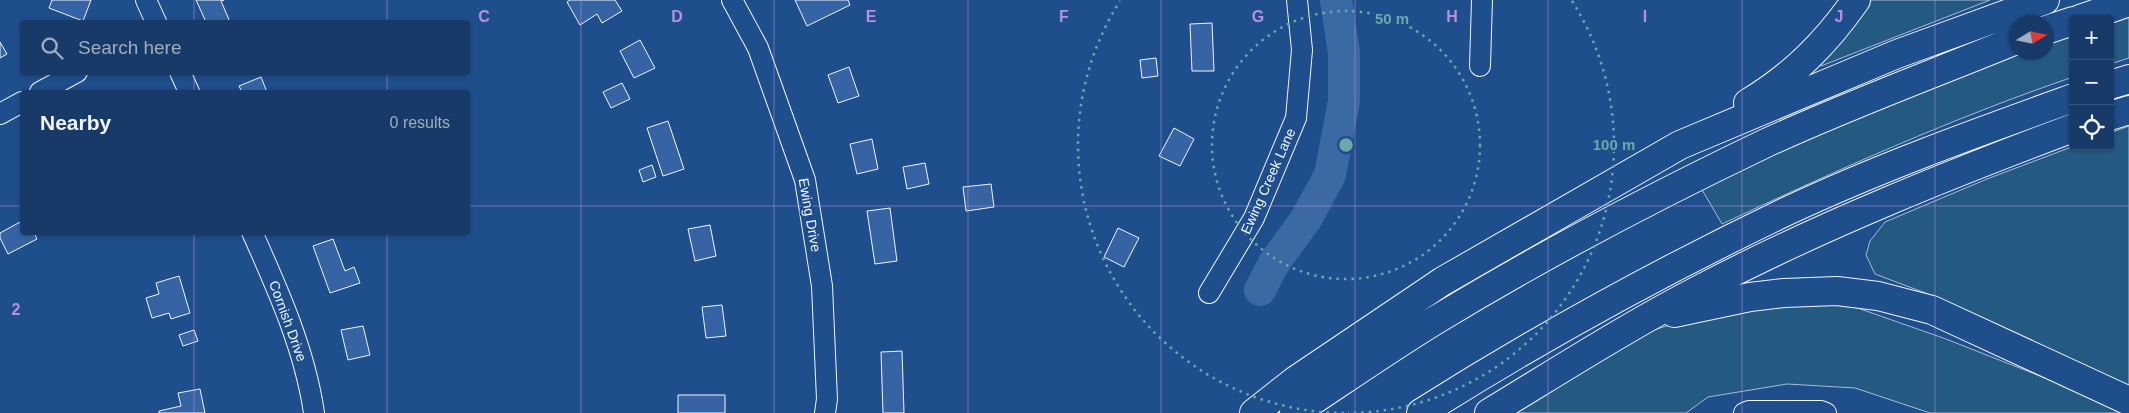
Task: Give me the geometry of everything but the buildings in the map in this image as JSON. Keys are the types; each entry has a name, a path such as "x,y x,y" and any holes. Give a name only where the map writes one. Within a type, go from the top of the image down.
{"highway":[{"path":"1254,413 1296,380 1443,281 1680,145 1772,89 1817,50 1856,0"},
{"path":"1680,145 1897,54 2045,0"},
{"path":"2092,15 2129,2"},
{"path":"2054,27 2069,22"},
{"path":"1294,413 1434,321 1555,251 1664,194 1777,139 1849,107 2009,43"},
{"path":"2114,84 2129,79"},
{"path":"1421,413 1561,329 1676,265 1787,212 1944,144 2069,99"},
{"path":"2114,115 2129,110"},
{"path":"1489,413 1646,319 1704,287 1835,224 1970,167 2069,130"},
{"path":"1646,319 1750,297 1784,293 1838,291 1878,296 1932,310 2129,401"}],"street":[{"path":"146,0 155,20"},
{"name":"Ewing Drive","path":"732,0 758,48 805,180 822,286 827,398 825,413"},
{"name":"Ewing Creek Lane","path":"1209,293 1254,218 1296,118 1302,50 1297,0"},
{"path":"1480,66 1482,0"},
{"path":"44,90 71,75"},
{"path":"181,75 188,90"},
{"path":"0,114 20,103"},
{"name":"Cornish Drive","path":"253,235 278,290 303,362 314,413"},
{"path":"1744,413 1749,411 1821,411 1826,413"}],"shaded area":[{"path":"1870,0 1990,0 1821,66 1821,63 1854,26"},
{"path":"2129,16 2129,58 2114,63 2114,60 2114,21"},
{"path":"2069,36 2069,78 1940,127 1808,184 1722,224 1701,188 1817,135 1986,65 2009,58 2009,60 2054,60 2054,42"},
{"path":"2129,126 2129,386 1936,297 1875,274 1866,255 1870,241 1885,222 1987,179 2069,148 2069,150 2114,150 2114,132"},
{"path":"1781,302 1852,306 1946,339 2073,389 2126,413 1930,413 1855,388 1787,384 1708,397 1686,413 1508,413 1651,331 1710,312"}],"waterway":[{"path":"1260,290 1274,263 1306,219 1330,175 1344,101 1344,53 1336,0"}]}
